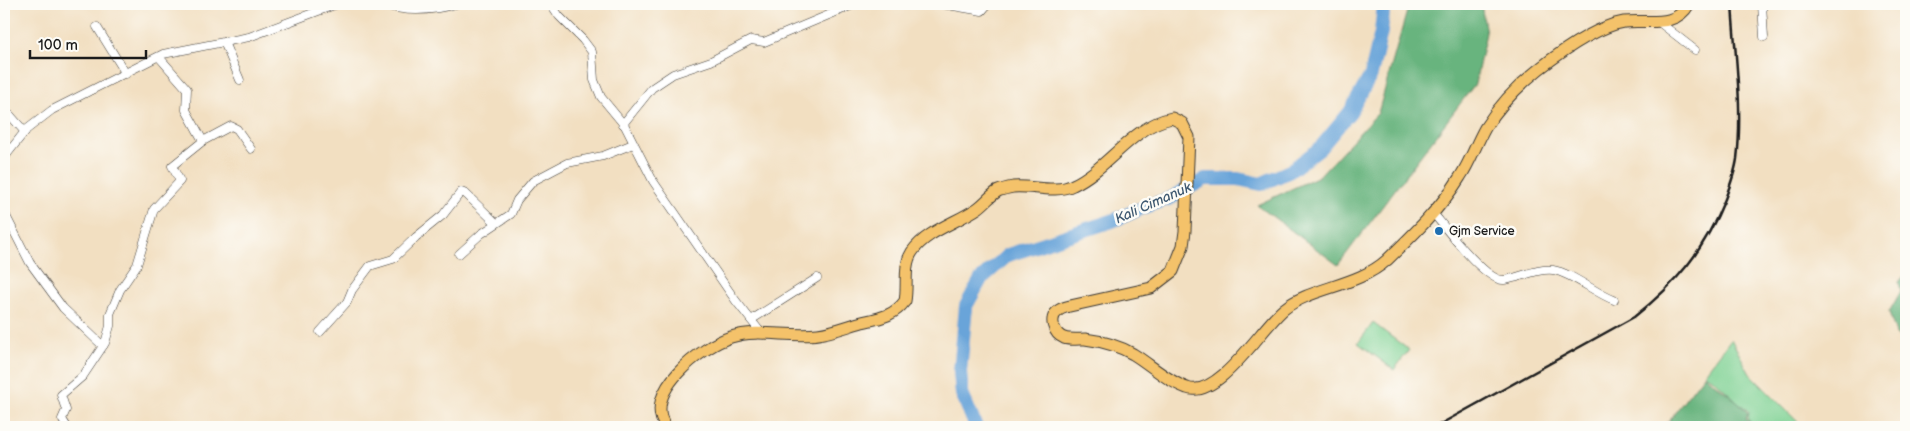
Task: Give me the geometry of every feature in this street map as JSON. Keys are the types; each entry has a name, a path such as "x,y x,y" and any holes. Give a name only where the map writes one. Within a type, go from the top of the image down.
{"main road":[{"path":"666,427 660,415 659,406 666,389 680,371 697,355 731,337 762,334 818,334 889,316 905,301 907,272 911,253 932,235 978,208 1004,189 1027,186 1055,189 1073,186 1111,159 1139,133 1164,119 1177,119 1189,137 1185,231 1177,265 1163,280 1150,288 1131,294 1070,306 1057,311 1053,319 1053,328 1066,339 1093,340 1118,348 1142,360 1178,384 1189,389 1203,390 1226,373 1284,309 1374,270 1433,213 1460,177 1492,118 1520,86 1540,68 1602,29 1628,22 1659,22 1675,18 1689,4"}],"street":[{"path":"4,158 25,132 52,110 159,56 172,51 249,37 337,4"},
{"path":"383,4 400,9 413,10 456,4"},
{"path":"551,4 559,16 587,44 594,59 594,80 601,97 623,124 653,181 698,248 762,334"},
{"path":"623,124 652,88 673,74 711,61 751,40 764,42 855,4"},
{"path":"942,4 982,11 988,4"},
{"path":"1762,4 1764,37"},
{"path":"1659,22 1696,50"},
{"path":"97,27 126,74"},
{"path":"224,42 240,80"},
{"path":"159,56 187,89 186,110 203,141"},
{"path":"4,116 10,115 25,132"},
{"path":"67,427 62,419 66,410 60,396 83,376 103,346 110,326 110,314 120,290 137,265 154,208 180,181 172,166 203,141 231,126 237,129 251,149"},
{"path":"459,254 510,214 525,188 540,177 567,163 602,156 633,144"},
{"path":"320,332 348,302 352,290 368,268 393,259 416,237 444,215 461,192 496,224"},
{"path":"4,212 30,263 57,301 103,346"},
{"path":"1433,213 1483,269 1495,278 1504,280 1551,270 1565,274 1598,294 1614,300"},
{"path":"751,320 817,278"}],"green space":[{"path":"1409,4 1481,4 1486,33 1475,84 1338,265 1257,205 1319,176 1378,113"},
{"path":"1906,274 1906,342 1896,334 1889,312 1901,291 1899,282"},
{"path":"1373,323 1409,350 1394,370 1358,343"},
{"path":"1731,339 1750,374 1803,427 1752,427 1748,418 1749,412 1713,379 1704,374"},
{"path":"1704,375 1737,401 1748,413 1746,419 1750,422 1751,427 1664,427"}],"waterway":[{"name":"Kali Cimanuk","path":"976,427 962,394 960,372 966,306 981,279 1008,255 1112,221 1171,198 1205,179 1238,179 1261,184 1290,171 1320,148 1350,112 1371,75 1381,32 1384,4"}],"railway":[{"path":"1435,427 1634,317 1663,292 1688,265 1717,218 1734,174 1737,159 1739,101 1732,4"}],"place":[{"name":"Gjm Service","path":"1439,231"}]}
